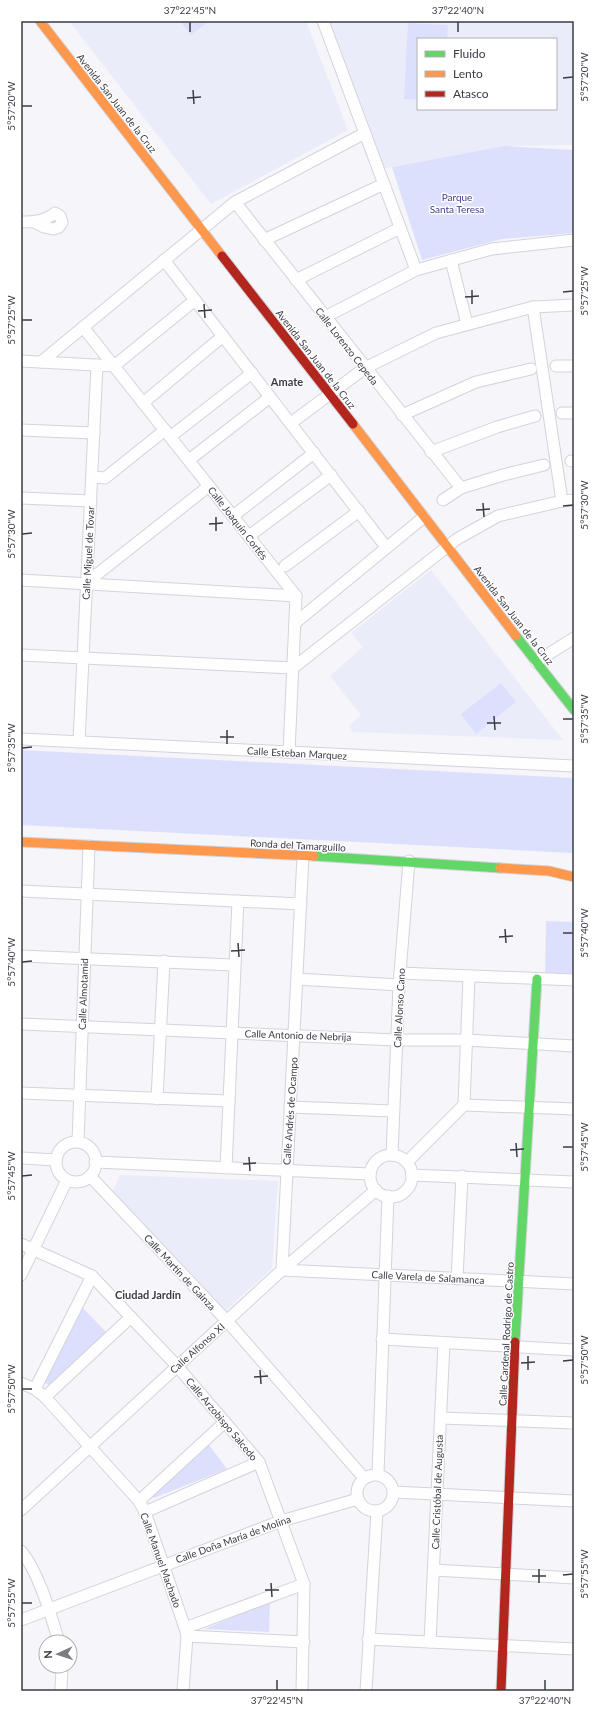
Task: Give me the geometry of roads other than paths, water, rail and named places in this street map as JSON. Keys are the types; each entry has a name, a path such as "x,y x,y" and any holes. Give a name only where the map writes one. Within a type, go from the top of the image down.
{"street":[{"name":"Avenida San Juan de la Cruz","path":"40,21 574,710"},
{"path":"323,21 416,270"},
{"path":"41,362 235,202 365,133"},
{"path":"264,240 384,184"},
{"name":"Calle Lorenzo Cepeda","path":"235,202 431,452 461,488"},
{"path":"21,222 34,222"},
{"path":"296,280 400,228"},
{"path":"325,317 416,270 492,249 574,240"},
{"path":"164,260 386,547"},
{"path":"451,260 467,324"},
{"path":"21,361 114,366 195,300"},
{"path":"291,423 365,368 436,332 534,307 574,305"},
{"path":"534,307 562,501"},
{"name":"Calle Joaquín Cortés","path":"83,327 296,596"},
{"path":"143,403 223,336"},
{"name":"Calle Miguel de Tovar","path":"78,742 97,365"},
{"path":"556,366 574,366"},
{"path":"402,415 476,382 531,369"},
{"path":"92,477 105,478 167,433 180,429 252,373"},
{"path":"189,460 270,397"},
{"path":"562,413 574,413"},
{"path":"431,452 497,427 535,416"},
{"path":"21,430 94,433"},
{"path":"233,516 314,453"},
{"path":"443,500 461,488 503,475 544,465"},
{"path":"249,536 331,475"},
{"path":"86,583 210,486"},
{"path":"21,498 91,501"},
{"path":"21,655 293,668 446,545 498,516 562,501 574,500"},
{"path":"285,566 359,511"},
{"path":"295,623 424,517"},
{"path":"21,580 296,596 289,752"},
{"path":"536,662 574,638"},
{"name":"Calle Esteban Marquez","path":"21,738 574,766"},
{"name":"Ronda del Tamarguillo","path":"21,842 409,861 557,872 574,877"},
{"name":"Calle Almotamid","path":"78,1142 89,846"},
{"name":"Calle Andrés de Ocampo","path":"282,1270 303,856"},
{"name":"Calle Alonso Cano","path":"392,1155 399,985 409,861"},
{"path":"557,872 568,866"},
{"path":"21,891 301,904"},
{"path":"226,1168 238,901"},
{"path":"21,956 234,964"},
{"path":"157,1099 164,961"},
{"path":"400,973 574,980"},
{"path":"407,1162 464,1105 469,976"},
{"path":"297,979 399,985"},
{"name":"Calle Cardenal Rodrigo de Castro","path":"501,1691 515,1347 526,1179 528,1107 537,979"},
{"name":"Calle Antonio de Nebrija","path":"21,1024 397,1040 466,1040 574,1046"},
{"path":"21,1093 229,1101"},
{"path":"464,1105 574,1109"},
{"path":"290,1107 393,1111"},
{"path":"78,1142 88,1147 94,1156 95,1162 90,1176 79,1182 67,1180 58,1172 56,1160 61,1148 78,1142"},
{"path":"392,1155 403,1158 407,1162 412,1175 411,1182 402,1194 388,1196 376,1190 372,1185 370,1174 372,1167 380,1158 392,1155"},
{"path":"21,1158 56,1160"},
{"path":"95,1162 370,1174"},
{"path":"412,1175 574,1182"},
{"name":"Calle Martín de Gainza","path":"90,1176 227,1321 364,1478"},
{"path":"457,1279 462,1176"},
{"path":"21,1275 67,1180"},
{"name":"Calle Alfonso XI","path":"21,1510 282,1270 376,1190"},
{"path":"378,1474 388,1196"},
{"name":"Calle Arzobispo Salcedo","path":"21,1244 92,1276 177,1366 259,1462 304,1584 302,1691"},
{"name":"Calle Varela de Salamanca","path":"282,1270 574,1284"},
{"path":"35,1389 92,1276"},
{"path":"45,1397 131,1317"},
{"path":"382,1339 574,1350"},
{"name":"Calle Cristóbal de Augusta","path":"430,1642 444,1343"},
{"name":"Calle Manuel Machado","path":"21,1383 35,1389 45,1397 139,1501 145,1512 186,1632 184,1691"},
{"path":"441,1418 574,1424"},
{"path":"139,1501 225,1422"},
{"path":"145,1512 259,1462"},
{"path":"378,1474 389,1480 394,1492 391,1503 387,1507 377,1511 365,1508 358,1499 358,1487 364,1478 378,1474"},
{"path":"394,1492 574,1501"},
{"name":"Calle Doña María de Molina","path":"21,1620 164,1564 281,1521 358,1499"},
{"path":"366,1691 377,1511"},
{"path":"21,1551 27,1558 49,1610 56,1634"},
{"path":"434,1570 574,1578"},
{"path":"186,1632 304,1584"},
{"path":"186,1632 304,1642"},
{"path":"368,1639 574,1649"},
{"path":"61,1691 62,1674"}],"district":[{"name":"Amate","path":"287,381"},
{"name":"Ciudad Jardín","path":"148,1294"}],"park label":[{"name":"Parque Santa Teresa","path":"457,202"}]}
